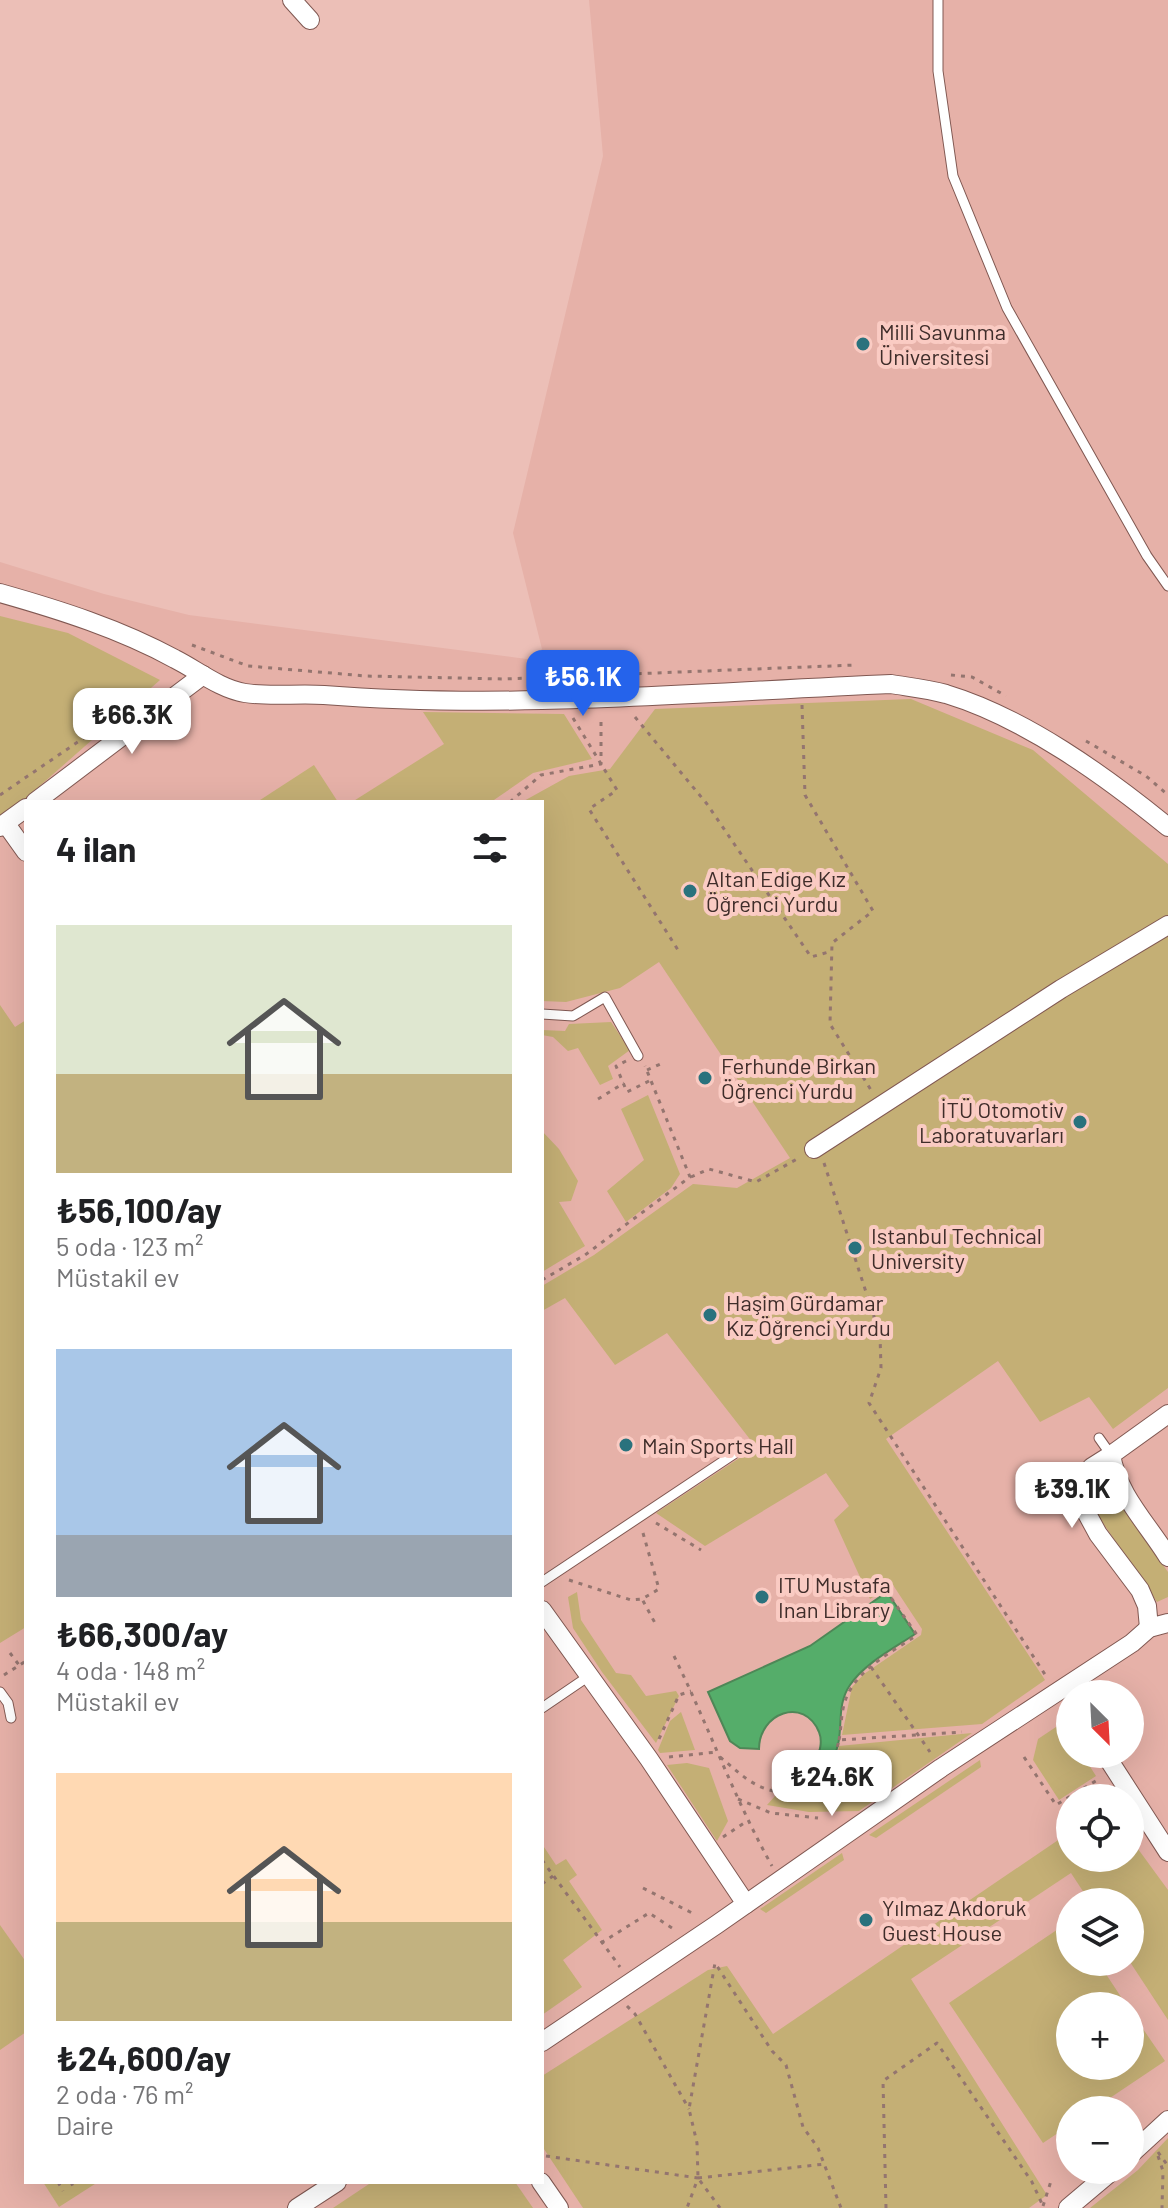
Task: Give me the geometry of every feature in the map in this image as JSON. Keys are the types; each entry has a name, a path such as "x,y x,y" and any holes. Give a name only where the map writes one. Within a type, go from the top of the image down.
{"street":[{"path":"292,0 310,20"},
{"path":"0,593 73,613 244,693 399,700 561,698 891,684 942,693 1017,723 1144,807 1168,827"},
{"path":"38,800 203,675"},
{"path":"24,809 3,825 24,850"},
{"path":"819,1156 880,1105 1061,989 1168,925"},
{"path":"1149,1628 1147,1606 1140,1590 1098,1534 1075,1485 1092,1467 1168,1414"},
{"path":"1111,1455 1114,1473 1124,1493 1168,1557"},
{"path":"544,1613 649,1759 746,1904"},
{"path":"1081,1680 1149,1628 1168,1623"},
{"path":"544,2041 941,1768 1056,1697"},
{"path":"1114,1768 1168,1852"},
{"path":"1144,2142 1168,2120"},
{"path":"297,2208 334,2184"},
{"path":"542,2184 559,2208"},
{"path":"1068,2208 1096,2184"}],"lane":[{"path":"938,0 938,71 953,176 1007,308 1147,556 1168,586"},
{"path":"544,1014 573,1016 605,997 638,1056"},
{"path":"1099,1438 1111,1455"},
{"path":"544,1581 746,1446"},
{"path":"544,1707 589,1676"},
{"path":"0,1692 8,1703 11,1718"}],"path":[{"path":"801,689 805,795 873,911 832,943 830,1024 880,1105"},
{"path":"601,696 601,764"},
{"path":"633,696 635,716 707,804 811,957 832,951"},
{"path":"561,698 617,790 589,809 678,950"},
{"path":"0,795 122,711"},
{"path":"512,800 541,775 601,764"},
{"path":"651,1080 627,1092 616,1066 640,1055 647,1070 690,1177"},
{"path":"647,1070 665,1062"},
{"path":"598,1099 624,1083"},
{"path":"544,1279 585,1255 690,1177 709,1169 756,1182 819,1156 880,1335 881,1368 869,1403 1056,1683"},
{"path":"640,1516 701,1550"},
{"path":"552,1575 631,1600 642,1599 659,1589 640,1516"},
{"path":"720,1757 751,1782 775,1792 799,1790 813,1784 835,1760 843,1709 850,1688 871,1667 917,1635 887,1592"},
{"path":"642,1599 655,1623"},
{"path":"10,1653 19,1665"},
{"path":"674,1656 747,1821 779,1879"},
{"path":"4,1675 24,1662"},
{"path":"871,1667 941,1768"},
{"path":"691,1691 679,1695 649,1759 718,1751"},
{"path":"839,1740 999,1730"},
{"path":"1024,1757 1056,1805 1099,1778"},
{"path":"738,1799 771,1813 818,1818"},
{"path":"707,1848 747,1821"},
{"path":"544,1863 608,1952"},
{"path":"544,1883 553,1876"},
{"path":"643,1888 716,1925"},
{"path":"601,1943 649,1913 692,1941"},
{"path":"689,2109 715,1963 772,2051 786,2065 803,2127 818,2148 841,2208"},
{"path":"616,1994 635,2014 689,2109 697,2143 698,2178 687,2208"},
{"path":"886,2208 883,2081 937,2043 1032,2182 1043,2206 1051,2181"},
{"path":"1162,2208 1163,2171 1156,2149 1168,2166"},
{"path":"546,2156 698,2178 825,2164"},
{"path":"698,2178 720,2208"},
{"path":"59,2184 63,2191"},
{"path":"72,2184 74,2189"}],"shaded area":[{"name":"Istanbul Technical University","path":"589,0 1168,0 1168,2208 0,2208 0,562 104,594 189,615 534,660 542,649 513,533 603,156"},
{"path":"0,616 68,633 160,680 0,821"},
{"path":"911,699 1033,750 1168,864 1168,1388 1113,1429 1089,1397 1040,1422 998,1361 886,1439 1045,1680 982,1724 842,1735 852,1687 864,1674 921,1635 922,1629 893,1585 870,1599 834,1520 849,1506 826,1473 705,1546 656,1513 756,1447 667,1333 615,1365 565,1298 544,1310 544,1285 594,1255 693,1184 737,1188 790,1158 659,962 620,988 566,1002 544,1001 544,800 526,800 569,776 610,769 655,709"},
{"path":"423,712 564,714 592,759 533,773 494,800 355,800 444,744"},
{"path":"314,765 337,800 260,800"},
{"path":"0,1005 15,1027 24,1021 24,1628 0,1643"},
{"path":"611,1022 630,1050 608,1066 613,1079 600,1085 578,1048 568,1051 553,1037 544,1035 544,1030 565,1031 569,1024"},
{"path":"648,1095 680,1174 671,1188 626,1222 607,1191 644,1160 621,1109"},
{"path":"544,1133 559,1149 578,1181 571,1201 559,1202 585,1246 544,1271"},
{"path":"1098,1479 1108,1487 1168,1572 1168,1597 1157,1602 1090,1504 1090,1482"},
{"path":"577,1592 581,1620 616,1673 631,1675 646,1696 676,1691 679,1696 656,1743 573,1628 568,1597"},
{"path":"887,1592 915,1634 871,1663 850,1685 842,1703 837,1749 821,1773 812,1781 821,1739 812,1721 803,1714 793,1712 774,1718 761,1736 759,1749 740,1748 730,1741 708,1692 810,1646"},
{"path":"681,1712 695,1750 660,1753 658,1750 670,1721"},
{"path":"1056,1727 1056,1768 1091,1768 1096,1776 1084,1784 1056,1784 1056,1795 1033,1760 1038,1739"},
{"path":"972,1733 859,1811 809,1812 767,1805 776,1795 796,1795 818,1782 830,1769 839,1746"},
{"path":"980,1760 981,1767 876,1838 869,1835"},
{"path":"687,1763 709,1768 728,1821 717,1841 667,1765"},
{"path":"1056,1842 1056,1872 1144,1872 1144,1857 1168,1890 1168,2020 1139,1976 1144,1976 1144,1888 1081,1888 1071,1873 911,1979 1047,2195 1029,2208 583,2208 544,2149 544,2075 708,1970 727,1966 773,2034"},
{"path":"544,1847 556,1865 566,1859 577,1875 569,1881 602,1930 563,1960 582,1987 544,2014"},
{"path":"842,1853 844,1860 766,1913 760,1909"},
{"path":"0,1925 24,1959 24,2033 0,2050"},
{"path":"1056,1930 1056,1976 1107,1976 1118,1992 1056,1992 1056,2080 1137,2080 1113,2096 1056,2096 1056,2134 1043,2143 949,2003"},
{"path":"1144,2030 1165,2061 1144,2075"},
{"path":"1168,2138 1168,2208 1090,2208 1120,2184 1144,2184 1144,2164"},
{"path":"44,2184 95,2184 59,2207"},
{"path":"369,2184 516,2184 533,2208 333,2208"}],"place":[{"name":"Milli Savunma Üniversitesi","path":"863,344"},
{"name":"Altan Edige Kız Öğrenci Yurdu","path":"690,891"},
{"name":"Ferhunde Birkan Öğrenci Yurdu","path":"705,1078"},
{"name":"İTÜ Otomotiv Laboratuvarları","path":"1080,1122"},
{"name":"Istanbul Technical University","path":"855,1248"},
{"name":"Haşim Gürdamar Kız Öğrenci Yurdu","path":"710,1315"},
{"name":"Main Sports Hall","path":"626,1445"},
{"name":"ITU Mustafa Inan Library","path":"762,1597"},
{"name":"Yılmaz Akdoruk Guest House","path":"866,1920"}]}
